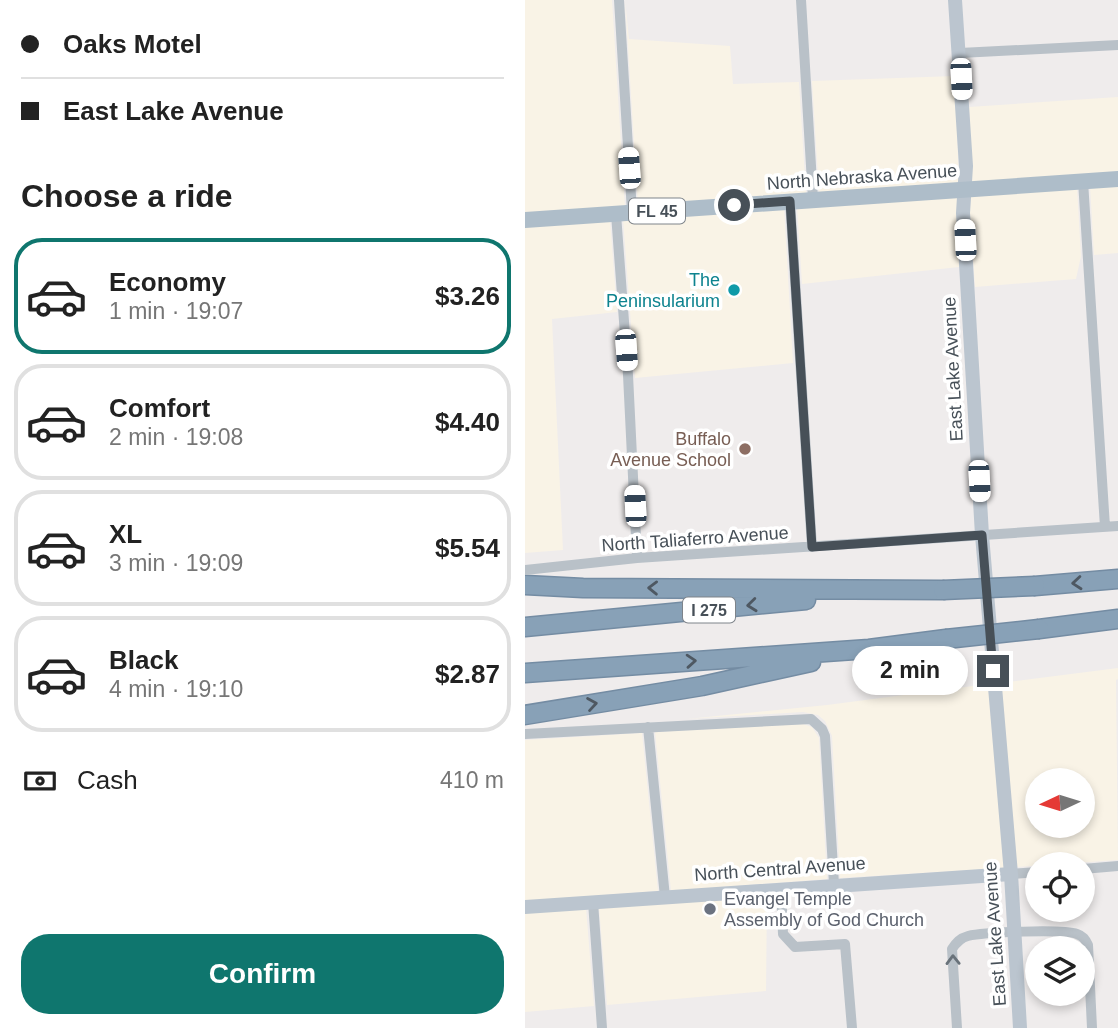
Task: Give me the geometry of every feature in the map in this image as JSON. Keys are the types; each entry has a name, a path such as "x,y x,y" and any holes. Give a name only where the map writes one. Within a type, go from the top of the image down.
{"highway":[{"path":"526,574 583,588 893,590"},
{"name":"I 275","path":"525,627 893,590 1035,586 1118,579"},
{"path":"525,673 869,649 1118,619"},
{"path":"525,715 702,686 869,649"}],"main road":[{"name":"North Nebraska Avenue","path":"525,220 1118,178"}],"street":[{"path":"618,0 627,369 637,558"},
{"path":"801,0 813,200"},
{"name":"East Lake Avenue","path":"955,0 960,53 965,189 963,213 982,535 1020,1028"},
{"path":"960,53 1118,44"},
{"path":"1083,181 1105,527"},
{"path":"790,201 812,547"},
{"name":"North Taliaferro Avenue","path":"526,574 637,558 1118,526"},
{"path":"525,734 804,718 817,723 825,736 834,884"},
{"path":"648,727 665,897"},
{"path":"1095,868 1118,866"},
{"name":"North Central Avenue","path":"525,907 1025,873"},
{"path":"781,888 783,934 795,947 845,944 852,1028"},
{"path":"593,902 602,1028"},
{"path":"957,1028 952,949 966,936 1014,932 1074,932 1083,937 1088,945 1092,1028"}],"shaded area":[{"path":"525,0 612,0 625,207 525,214"},
{"path":"625,0 629,39 730,46 733,84 799,82 806,194 638,206"},
{"path":"955,76 959,184 819,193 812,81"},
{"path":"1118,97 1118,173 972,183 969,107"},
{"path":"1118,184 1118,253 1094,255 1090,186"},
{"path":"1077,187 1081,256 1076,279 975,287 971,194"},
{"path":"958,195 959,267 802,284 797,206"},
{"path":"784,207 793,363 635,378 623,219"},
{"path":"610,220 617,312 552,319 563,550 525,553 525,225"},
{"path":"1118,668 1118,860 1095,862 1095,852 1025,852 1025,866 1017,867 1001,683"},
{"path":"988,684 1004,868 840,878 832,736 825,721 818,715 803,712 687,719 827,705"},
{"path":"803,724 812,727 819,738 827,879 671,891 655,732"},
{"path":"642,733 658,891 525,901 525,740"},
{"path":"767,895 766,991 607,1005 599,907"},
{"path":"586,908 594,1006 525,1012 525,912"}],"place":[{"name":"The Peninsularium","path":"734,290"},
{"name":"Buffalo Avenue School","path":"745,449"},
{"name":"Evangel Temple Assembly of God Church","path":"710,909"}],"route":[{"path":"734,205 790,201 812,547 982,535 993,671"}]}
